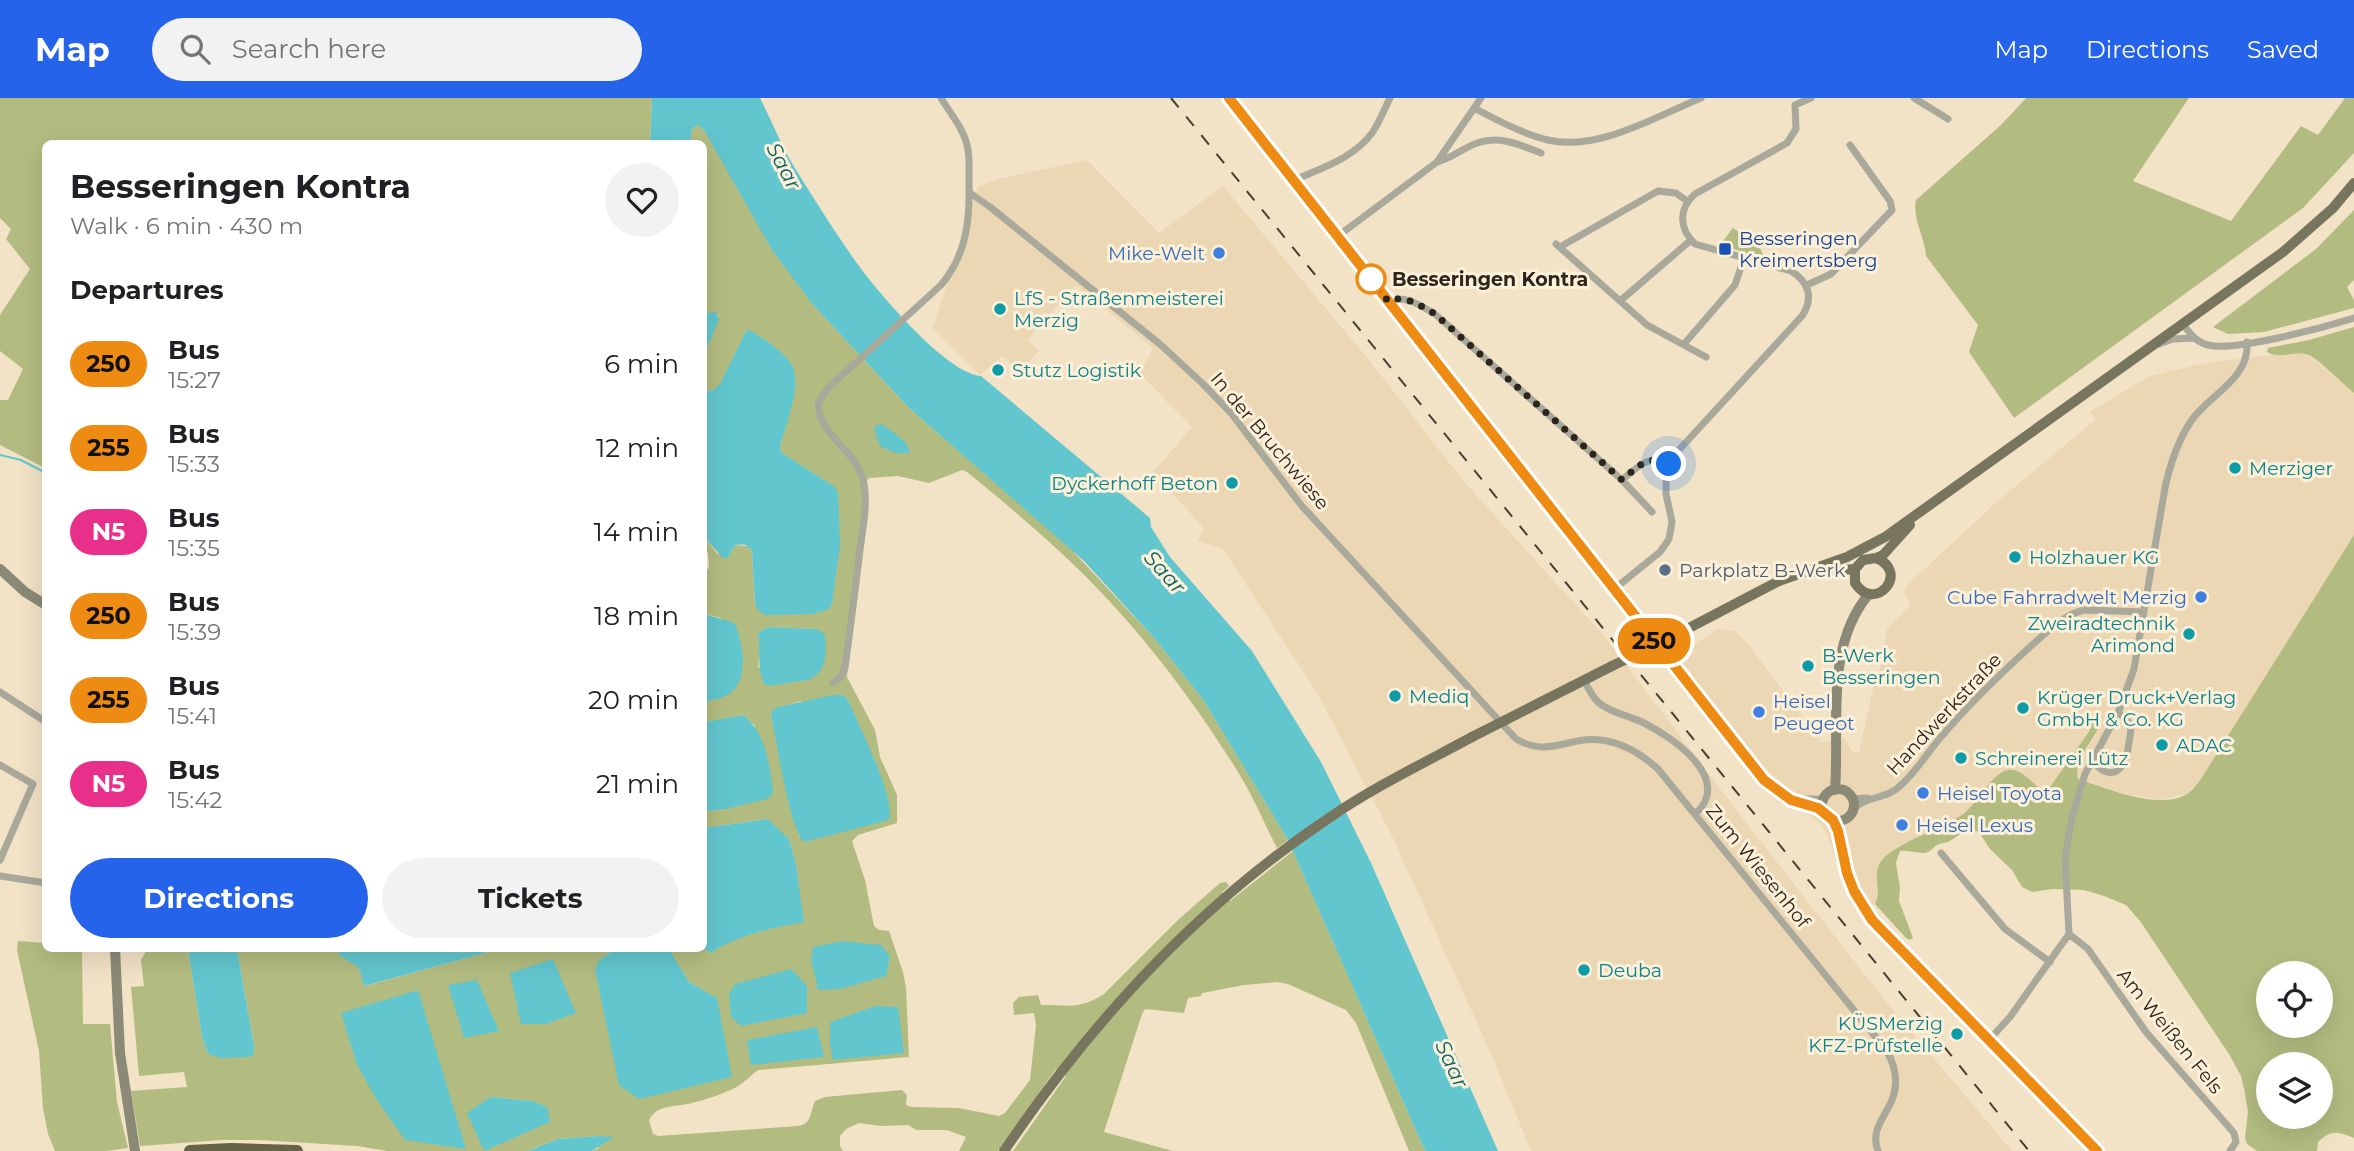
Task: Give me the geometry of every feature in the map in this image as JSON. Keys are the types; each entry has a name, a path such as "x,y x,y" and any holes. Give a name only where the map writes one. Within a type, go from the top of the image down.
{"highway":[{"path":"190,1151 297,1151"}],"main road":[{"path":"1004,1151 1060,1072 1127,991 1225,896 1329,817 1472,737 1584,680 1788,578 1858,552 1924,510 2283,252 2333,208 2354,183"},
{"path":"1855,573 1863,560 1883,555 1924,510"},
{"path":"1865,592 1878,593 1887,587 1891,576 1887,560 1903,533"},
{"path":"1876,558 1887,565"},
{"path":"0,569 25,592 42,603"},
{"path":"1788,578 1829,571 1855,573"},
{"path":"1855,573 1865,592"},
{"path":"1865,592 1847,635 1838,677 1837,746 1846,797 1839,820 1852,884 1872,920 2096,1151"},
{"path":"1839,820 1823,805 1828,793 1846,797"},
{"path":"115,952 120,1053 134,1146"}],"street":[{"path":"833,683 840,678 845,667 862,538 865,489 863,477 855,463 822,421 818,403 822,395 941,285 956,264 965,243 970,193 967,145 941,98"},
{"path":"1229,98 1764,780 1780,793 1823,805"},
{"path":"1295,180 1340,159 1365,142 1390,98"},
{"path":"1338,236 1437,162 1481,98"},
{"path":"1474,108 1545,140 1571,142 1617,133 1701,98"},
{"path":"1613,590 1660,552 1669,539 1672,522 1666,481 1669,464 1692,435 1802,316 1808,304 1807,285 1800,276 1791,271 1704,248 1690,240 1683,221 1683,209 1687,201 1787,142 1796,129 1795,105 1789,98"},
{"path":"1795,105 1811,98"},
{"path":"1914,98 1948,119"},
{"path":"1437,162 1490,140 1515,143 1541,153"},
{"path":"1807,285 1831,274 1892,210 1890,201 1850,145"},
{"path":"1687,201 1676,193 1658,191 1558,246 1647,325 1706,357"},
{"name":"In der Bruchwiese","path":"970,193 990,206 1161,345 1203,384 1231,413 1287,488 1488,710"},
{"path":"1620,301 1690,240"},
{"path":"1684,344 1735,285 1744,258"},
{"path":"1388,301 1400,298 1435,314 1622,480 1652,512"},
{"path":"2183,324 2199,342 2215,346 2314,330 2354,318"},
{"path":"2143,352 2173,339 2194,338"},
{"path":"1990,1039 2010,1017 2069,934 2065,857 2070,827 2091,760 2118,713 2134,669 2172,459 2193,418 2238,374 2247,350 2247,342"},
{"path":"1622,480 1651,460 1661,460 1669,464"},
{"name":"Handwerkstraße","path":"1846,797 1860,803 1891,793 1901,785 1985,688 2057,624 2076,612 2144,612"},
{"path":"1584,680 1598,702 1657,730 1699,766 1705,775 1709,794 1702,808 1695,814"},
{"path":"0,692 42,719"},
{"name":"Zum Wiesenhof","path":"1488,710 1516,739 1530,746 1542,748 1602,740 1629,748 1658,769 1887,1051 1893,1063 1895,1088 1892,1101 1876,1132 1878,1151"},
{"path":"2091,760 2099,768 2112,773 2118,772 2126,762 2131,729 2124,717 2118,713"},
{"path":"0,765 33,783 0,860"},
{"path":"1941,853 1978,900 2006,929 2050,962"},
{"path":"0,876 42,882"},
{"name":"Am Weißen Fels","path":"2069,934 2088,949 2146,1032 2234,1133 2235,1142 2230,1151"}],"shaded area":[{"path":"1087,160 1159,233 1223,186 1369,360 1465,483 1605,637 1883,998 2012,1151 1531,1151 1493,1058 1392,836 1316,691 1223,549 1198,541 1204,528 1153,472 1192,427 1140,374 1153,348 1076,285 1027,340 1039,351 1021,371 1002,356 980,375 933,328 978,187 994,180"},
{"path":"2297,352 2311,357 2354,393 2354,535 2199,782 2187,794 2160,800 2122,793 2077,779 2075,773 2098,729 2083,720 2090,729 2048,790 2043,792 2014,769 1997,774 1972,807 1954,821 1900,847 1876,874 1875,904 1856,910 1843,886 1831,844 1822,825 1809,815 1781,804 1765,792 1665,665 1717,629 1734,631 1747,643 1822,742 1845,738 1850,749 1855,753 1859,752 1881,665 1887,629 1909,606 1910,602 1903,593 1907,585 1999,500 2096,419 2089,412 2150,376 2206,363"}],"green space":[{"path":"0,98 652,98 650,140 42,140 42,466 0,445 0,400 8,400 23,369 0,351 0,315 30,269 6,239 11,229 0,218"},
{"path":"2026,98 2189,98 2133,181 2231,221 2301,126 2318,135 2345,98 2354,98 2354,153 2303,208 2014,418 1969,352 1978,325 1926,256 1915,207 1916,200 2001,125"},
{"path":"698,125 704,130 813,305 909,408 1067,545 1155,639 1204,701 1288,840 1277,848 1249,790 1220,744 1183,690 1142,639 1099,590 1022,518 962,470 929,483 898,476 870,478 867,480 864,547 847,677 875,730 880,757 897,795 897,823 858,835 852,841 865,880 874,926 879,930 889,931 903,972 909,1057 758,1070 741,1084 723,1093 656,1112 649,1120 653,1134 658,1136 798,1126 806,1123 815,1101 825,1097 902,1090 907,1095 906,1105 911,1107 959,1108 999,1116 1005,1113 1030,1080 1036,1025 1034,1013 1014,1015 1013,1003 1019,997 1038,995 1041,1005 1067,1006 1080,1005 1095,999 1104,994 1178,920 1220,883 1226,882 1229,886 1222,892 1230,901 1293,851 1425,1151 1409,1151 1356,1023 1346,1010 1288,984 1277,982 1202,993 1201,996 1188,998 1184,1013 1145,1009 1104,1132 1173,1151 1013,1151 1066,1076 1056,1069 998,1151 959,1151 966,1137 947,1130 916,1130 908,1125 881,1126 859,1123 846,1129 840,1136 843,1151 592,1151 599,1148 598,1136 558,1139 528,1151 387,1151 357,1146 259,1140 140,1146 131,1091 187,1087 184,1072 139,1076 131,987 144,986 141,960 145,952 188,952 202,1037 208,1054 254,1046 238,952 339,952 359,968 365,986 489,952 611,952 599,960 717,999 689,982 671,952 707,950 710,953 734,939 803,921 796,865 789,839 767,819 707,828 707,812 725,809 755,726 744,715 707,721 707,701 726,696 721,618 707,615 707,541 717,553 728,558 735,545 748,546 752,552 755,604 813,614 828,609 832,604 834,487 782,453 780,447 795,388 746,331 720,385 712,391 707,390 707,347 719,315 708,313 707,315 707,140 690,140 692,129","holes":["770,627 817,629 758,668 758,635 761,630","801,701 800,838 771,714 772,710","490,1097 533,1101 546,1107 550,1122 483,1103"]},
{"path":"2354,210 2354,280 2347,287 2354,300 2354,308 2264,332 2228,334 2213,327 2316,249"},
{"path":"1733,228 1760,248 1763,258 1720,245"},
{"path":"2354,327 2354,393 2311,356 2267,352 2268,348"},
{"path":"2354,535 2354,1138 2331,1133 2318,1142 2317,1151 2257,1151 2247,1144 2245,1138 2248,1112 2241,1076 2140,921 2126,905 2084,890 2052,889 2032,892 2022,887 2012,870 1990,849 1979,832 1966,831 1925,853 1900,851 1896,863 1899,901 1913,938 1906,938 1875,904 1878,894 1878,868 1886,856 1963,814 2002,772 2017,771 2043,792 2048,790 2090,730 2083,720 2084,717 2095,720 2098,729 2080,760 2078,779 2148,799 2175,799 2192,790"},
{"path":"18,941 42,943 42,952 82,952 83,1024 110,1024 117,1102 128,1148 55,1151 48,1134 43,1108 39,1051 17,950"}],"water":[{"name":"Saar","path":"652,98 760,98 789,157 815,200 854,259 912,328 949,361 966,372 981,376 1150,518 1151,527 1170,557 1252,651 1321,762 1371,863 1498,1151 1425,1151 1288,840 1204,701 1155,639 1084,561 909,408 813,305 772,250 704,130 698,125 692,129 690,140 650,140"},
{"path":"716,312 719,319 707,348 707,315"},
{"path":"749,330 768,342 794,370 795,388 780,447 782,453 835,487 838,493 840,545 832,604 829,609 813,614 765,615 759,611 755,604 750,549 745,545 735,545 728,558 723,558 707,540 707,390 712,391 720,384 746,331"},
{"path":"882,424 903,440 910,452 898,453 880,446 874,429"},
{"path":"707,615 735,623 740,641 742,672 734,690 724,697 707,701"},
{"path":"770,627 817,629 824,633 825,659 816,676 804,681 765,685 760,667 758,635 761,630"},
{"path":"844,695 849,702 868,744 887,796 889,820 804,842 798,833 788,802 771,714 772,710 778,707"},
{"path":"744,715 762,740 772,780 772,795 767,799 707,812 707,721"},
{"path":"768,819 789,839 796,865 804,922 755,933 710,953 707,950 707,828"},
{"path":"842,941 881,945 890,956 886,976 840,989 818,990 811,959 813,947"},
{"path":"188,952 238,952 254,1053 250,1057 221,1058 208,1054 202,1037"},
{"path":"339,952 489,952 364,986 359,968"},
{"path":"611,952 671,952 689,982 717,998 732,1077 639,1099 619,1085 595,970 599,960"},
{"path":"553,959 576,1013 546,1024 521,1024 510,973"},
{"path":"791,969 807,986 807,1013 741,1026 731,1017 729,994 735,984"},
{"path":"477,980 499,1031 464,1038 448,985"},
{"path":"418,990 466,1149 405,1140 357,1065 341,1013"},
{"path":"875,1006 898,1007 904,1053 833,1060 830,1022"},
{"path":"817,1027 824,1057 751,1065 747,1040"},
{"path":"490,1097 533,1101 547,1107 550,1122 484,1151 467,1113"},
{"path":"614,1137 592,1151 528,1151 558,1139"}],"waterway":[{"path":"0,455 21,460 42,471"}],"railway":[{"path":"1171,98 2029,1151"}],"bus line":[{"name":"250","path":"1229,98 1764,780 1791,800 1823,810 1833,820 1854,891 1872,920 2097,1151"}],"place":[{"name":"Besseringen Kreimertsberg","path":"1725,249"},
{"name":"Mike-Welt","path":"1219,253"},
{"name":"Besseringen Kontra","path":"1371,279"},
{"name":"LfS - Straßenmeisterei Merzig","path":"1000,309"},
{"name":"Stutz Logistik","path":"998,370"},
{"name":"Merziger","path":"2235,468"},
{"name":"Dyckerhoff Beton","path":"1232,483"},
{"name":"Holzhauer KG","path":"2015,557"},
{"name":"Parkplatz B-Werk","path":"1665,570"},
{"name":"Cube Fahrradwelt Merzig","path":"2201,597"},
{"name":"Zweiradtechnik Arimond","path":"2189,634"},
{"name":"B-Werk Besseringen","path":"1808,666"},
{"name":"Mediq","path":"1395,696"},
{"name":"Krüger Druck+Verlag GmbH & Co. KG","path":"2023,708"},
{"name":"Heisel Peugeot","path":"1759,712"},
{"name":"ADAC","path":"2162,745"},
{"name":"Schreinerei Lütz","path":"1961,758"},
{"name":"Heisel Toyota","path":"1923,793"},
{"name":"Heisel Lexus","path":"1902,825"},
{"name":"Deuba","path":"1584,970"},
{"name":"KÜSMerzig KFZ-Prüfstelle","path":"1957,1034"}],"route":[{"path":"1371,279 1388,301 1400,298 1435,314 1622,480 1644,462 1655,459 1669,464"}]}
